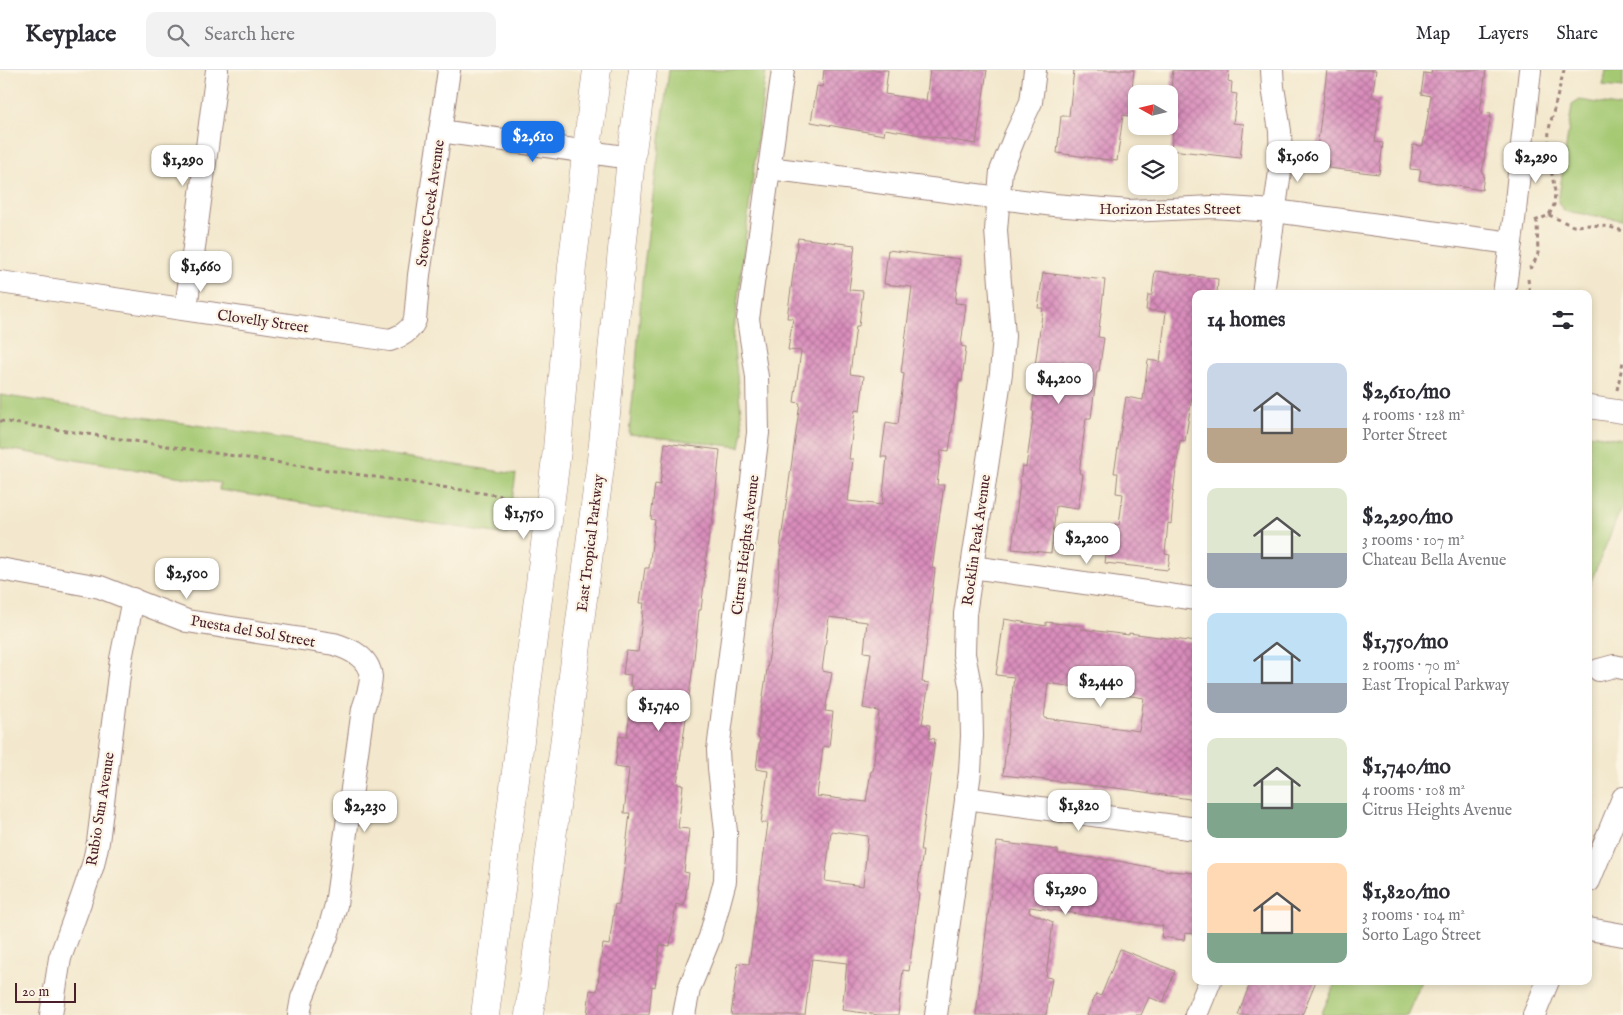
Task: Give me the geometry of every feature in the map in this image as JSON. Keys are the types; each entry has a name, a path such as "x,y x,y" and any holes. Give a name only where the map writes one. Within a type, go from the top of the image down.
{"main road":[{"path":"485,1015 557,450 572,266 597,70"},
{"name":"East Tropical Parkway","path":"529,1015 603,444 631,158 642,70"}],"street":[{"path":"186,310 216,70"},
{"name":"Stowe Creek Avenue","path":"407,332 416,320 419,275 449,70"},
{"name":"Citrus Heights Avenue","path":"684,1015 689,990 710,937 725,881 726,832 718,750 758,433 757,377 748,319 783,70"},
{"name":"Rocklin Peak Avenue","path":"936,1015 970,772 971,690 964,654 965,614 1004,336 997,239 1001,171 1031,102 1036,70"},
{"path":"1264,290 1281,164 1280,131 1272,70"},
{"path":"1505,290 1530,70"},
{"path":"440,131 631,158"},
{"name":"Horizon Estates Street","path":"769,168 999,199 1129,211 1213,207 1275,211 1511,243"},
{"name":"Clovelly Street","path":"0,282 390,340 407,332"},
{"path":"1592,407 1623,412"},
{"path":"972,567 1192,598"},
{"name":"Puesta del Sol Street","path":"0,569 100,587 187,621 334,644 348,648 361,657 367,665 371,678 363,709 336,905 327,936 302,998 299,1015"},
{"name":"Rubio Sun Avenue","path":"51,1015 60,958 93,865 98,842 121,659 133,599"},
{"path":"1599,670 1614,666 1623,668"},
{"path":"966,798 1192,828"},
{"path":"1592,874 1623,798"},
{"path":"1592,930 1623,935"},
{"path":"1196,1015 1208,985"},
{"path":"1534,1015 1546,985"}],"path":[{"path":"1514,220 1537,221 1549,215 1554,205 1555,192 1548,151 1549,129 1564,70"},
{"path":"1549,215 1573,226 1593,225 1623,231"},
{"path":"1617,390 1623,362"},
{"path":"0,421 550,503"}],"green space":[{"path":"669,70 766,70 733,339 743,430 740,447 629,434 642,281"},
{"path":"1606,70 1623,70 1623,88 1603,86"},
{"path":"1580,100 1623,107 1623,220 1564,211 1558,203 1572,105"},
{"path":"0,395 516,474 507,535 219,490 220,483 0,448"},
{"path":"1592,434 1623,439 1623,504 1592,579"},
{"path":"1334,985 1420,985 1407,1015 1321,1015"}],"building":[{"path":"824,70 888,70 885,94 926,101 930,70 987,70 976,144 885,129 884,135 811,122 817,86 822,87"},
{"path":"1074,70 1134,70 1132,85 1128,85 1128,116 1123,115 1117,161 1057,153 1061,116 1069,116"},
{"path":"1173,70 1229,70 1228,81 1232,82 1231,93 1237,94 1233,123 1244,124 1240,158 1178,151 1178,145 1171,145 1172,135 1178,135 1178,85 1171,85"},
{"path":"1327,70 1376,70 1372,97 1381,99 1375,142 1383,143 1379,174 1328,168 1329,159 1316,157"},
{"path":"1432,70 1486,70 1480,112 1491,113 1482,173 1484,174 1482,190 1419,180 1421,170 1410,169 1413,145 1423,146 1431,96 1421,94 1424,73 1431,74"},
{"path":"798,238 855,245 849,290 863,291 850,374 864,376 860,411 855,410 849,459 853,459 848,501 882,505 887,457 881,457 886,422 898,424 904,374 901,373 912,287 884,284 888,250 960,259 955,303 966,304 961,346 966,347 962,381 959,381 949,451 941,450 937,485 944,485 932,568 935,569 922,682 929,683 922,724 930,725 929,738 935,739 920,851 923,851 909,971 903,970 898,1015 879,1015 842,1010 847,963 812,959 805,1015 731,1015 738,963 749,964 768,823 761,823 768,771 756,769 760,738 757,737 777,602 781,540 800,403 794,402 801,351 788,350 793,318 787,318","holes":["829,617 867,622 864,652 871,653 863,708 879,711 873,771 871,771 866,802 817,796 823,746 829,747 833,712 825,711 832,673 822,671","831,831 868,836 863,886 825,881"]},
{"path":"1155,271 1218,279 1217,290 1192,290 1192,397 1185,441 1180,440 1171,524 1168,523 1165,554 1170,555 1168,570 1105,563 1110,524 1119,525 1123,494 1116,493 1118,473 1114,473 1126,397 1143,400 1148,360 1160,362 1166,312 1146,310 1148,295 1152,295"},
{"path":"1043,273 1105,280 1098,337 1104,338 1099,371 1097,371 1091,418 1086,418 1079,473 1083,474 1078,509 1056,506 1051,553 1012,549 1022,466 1026,467 1034,412 1032,411 1035,388 1032,387 1043,308 1038,308"},
{"path":"665,443 720,450 712,526 710,526 701,610 699,610 677,784 683,785 678,828 689,829 684,872 689,873 684,906 676,904 670,946 660,945 655,987 652,986 649,1015 587,1015 590,990 597,991 603,944 609,945 615,904 619,905 626,856 630,813 624,813 629,769 615,767 619,736 627,737 633,686 630,686 631,675 623,674 626,651 638,652 644,603 640,603 645,568 649,568 655,520 651,519 655,484 660,485"},
{"path":"1004,619 1046,626 1046,622 1081,626 1081,629 1192,641 1192,799 1124,789 1003,775 1014,677 996,675","holes":["1048,683 1144,698 1139,731 1044,718"]},
{"path":"997,842 1058,850 1058,854 1192,873 1192,934 1185,933 1184,940 1161,937 1163,926 1030,907 1029,912 1053,922 1046,977 1052,978 1046,1015 976,1015"},
{"path":"1120,949 1175,971 1163,1003 1149,997 1141,1015 1087,1015 1096,994 1101,996"},
{"path":"1249,985 1314,985 1302,1015 1238,1015"}]}
